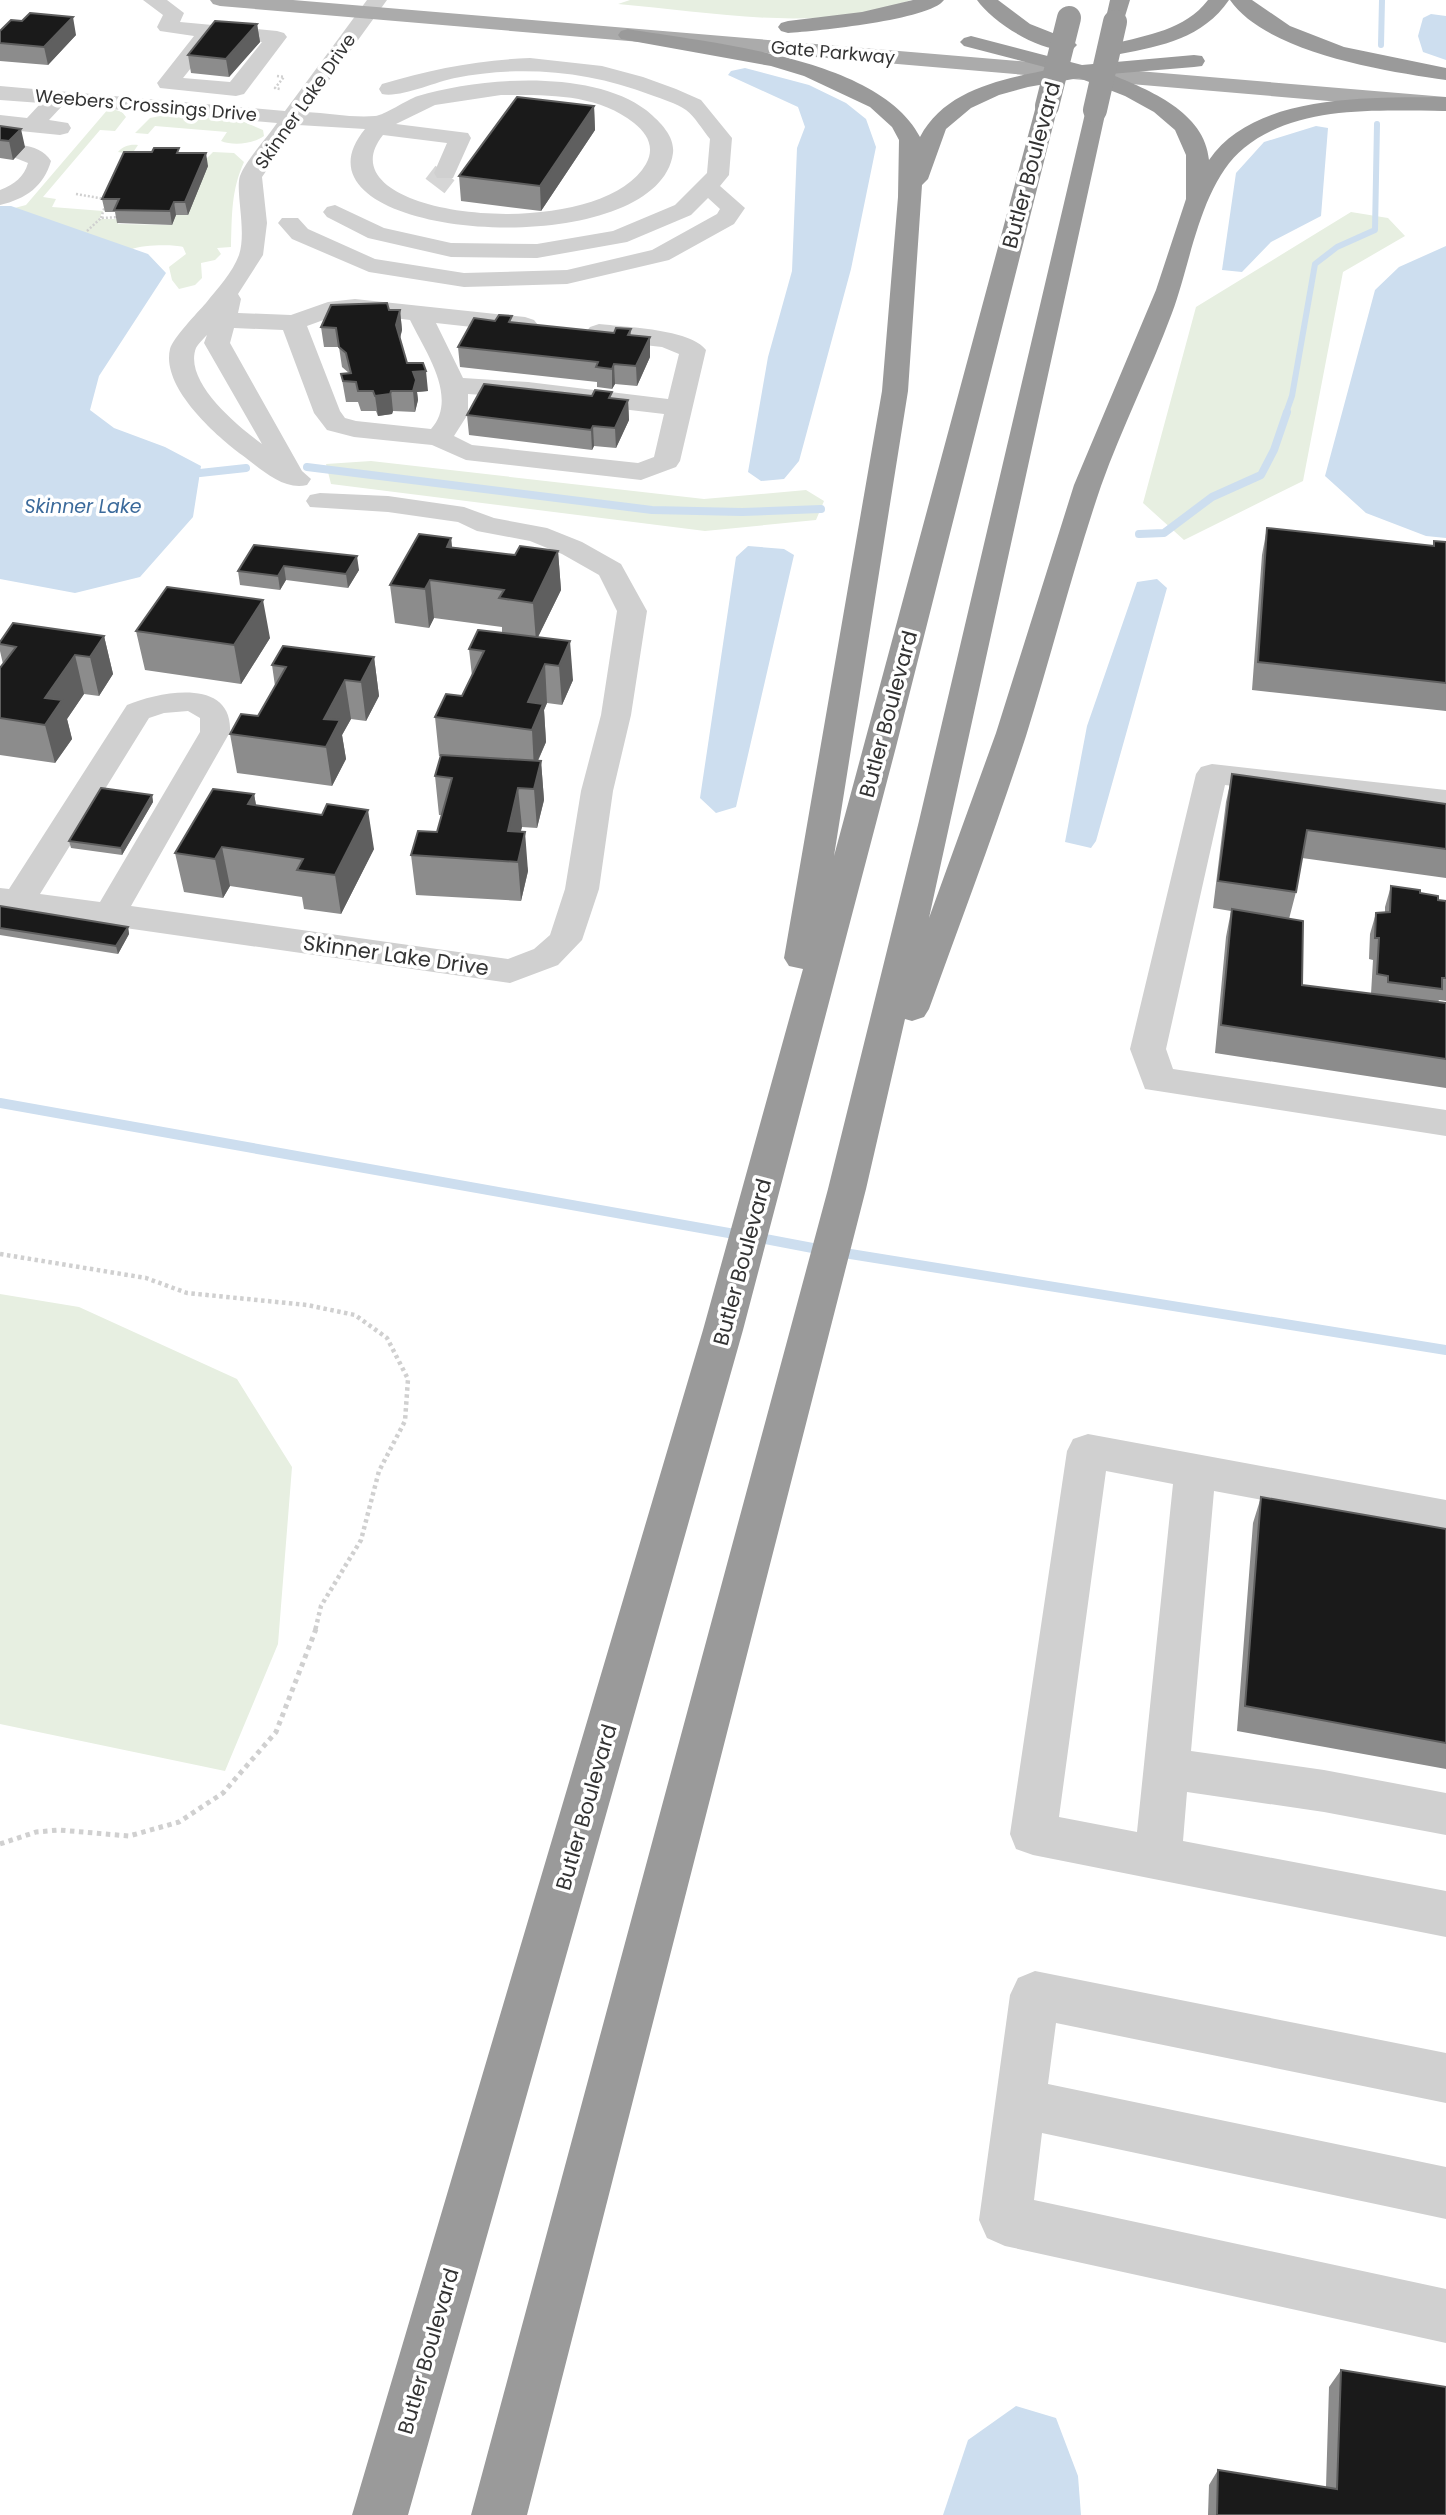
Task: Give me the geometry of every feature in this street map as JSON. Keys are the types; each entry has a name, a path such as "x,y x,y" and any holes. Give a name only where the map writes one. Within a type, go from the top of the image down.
{"highway":[{"path":"781,27 856,21 901,12 934,0"},
{"path":"987,0 996,11 1021,29 1144,95 1181,123 1196,150 1197,198"},
{"path":"499,2515 848,1189 932,834 1120,0"},
{"path":"910,197 933,132 958,107 1000,88 1167,37 1204,18 1219,0"},
{"path":"1240,0 1268,21 1324,47 1368,60 1446,74"},
{"name":"Butler Boulevard","path":"380,2515 765,1178 1072,9"},
{"path":"628,35 773,60 812,71 862,92 891,112 902,124 910,140 910,197 895,391 765,1178"},
{"path":"971,42 1029,57 1192,72"},
{"path":"964,63 1029,57"},
{"path":"848,1189 1006,746 1088,485 1162,309 1197,198 1231,146 1275,122 1334,108 1446,104"},
{"path":"375,2515 424,2368"}],"main road":[{"name":"Gate Parkway","path":"220,0 372,7 628,35 964,63 1084,62"},
{"path":"438,0 664,17"},
{"name":"Gate Parkway","path":"781,27 879,35"},
{"name":"Gate Parkway","path":"944,40 971,42 1084,62 1192,72 1446,104"},
{"name":"Gate Parkway","path":"1192,72 1221,63"},
{"path":"1330,72 1446,81"}],"street":[{"path":"153,0 174,13 167,27 277,37 236,89 168,83 209,31"},
{"name":"Skinner Lake Drive","path":"9,901 510,971 546,957 565,940 582,890 597,791 616,715 632,611 611,570 572,548 537,534 487,525 443,529 420,526 368,518 320,501 298,480 258,456 204,406 183,371 180,359 183,348 232,286 251,255 255,221 251,177 372,7"},
{"path":"173,76 182,73 210,39 222,37 265,43 245,70 280,64"},
{"path":"302,65 328,67"},
{"path":"335,212 376,233 451,250 537,251 619,237 683,209 718,175 692,148 656,131 640,115 603,99 545,88 501,88 458,93 419,104 377,128 362,148 361,164 367,179 383,193 416,209 460,219 510,222 559,217 603,206 636,190 657,170 692,148 721,138 693,106 640,81 557,67 494,66 419,78 390,89 419,104"},
{"path":"545,88 557,67"},
{"name":"Weebers Crossings Drive","path":"0,93 460,138 440,180 416,209"},
{"path":"32,125 59,97"},
{"path":"3,122 60,128"},
{"path":"0,198 19,191 19,175"},
{"path":"290,223 300,234 369,265 464,280 567,277 660,255 726,219 733,208 707,186"},
{"path":"255,221 290,223 335,212 383,193"},
{"path":"494,279 510,222"},
{"name":"Skinner Lake Drive","path":"232,286 217,343 298,480"},
{"path":"223,320 293,323 337,307 419,313 666,340 693,350 666,461 641,472 467,452 438,438 354,429 336,424 327,413 293,323"},
{"path":"419,313 452,385 457,408 453,420 438,438"},
{"path":"195,392 241,383"},
{"path":"452,385 528,390 679,408"},
{"path":"9,901 138,712 161,702 175,700 194,702 209,708 218,724 215,732 109,915"},
{"path":"1446,800 1212,774 1148,1049 1158,1080 1446,1123"},
{"path":"1446,1517 1088,1451 1033,1834 1446,1914"},
{"path":"1158,1858 1195,1471"},
{"path":"1167,1768 1324,1791 1446,1814"},
{"path":"1446,2078 1035,1995 1005,2220 1446,2316"},
{"path":"1019,2103 1446,2193"}],"path":[{"path":"76,194 107,200 101,218 88,231"},
{"path":"101,218 120,217"},
{"path":"0,1254 146,1278 187,1293 307,1305 355,1315 387,1338 408,1379 405,1421 379,1471 360,1540 321,1606 313,1642 276,1732 223,1793 179,1822 129,1836 60,1830 36,1832 0,1844"}],"shaded area":[{"path":"630,0 911,0 876,10 839,16 766,18 618,4"},
{"path":"109,108 122,112 126,117 115,131 100,130 43,197 56,199 52,207 103,211 99,219 119,219 118,224 172,225 176,215 188,215 130,154 118,152 129,145 138,145 134,151 207,158 213,152 234,153 244,162 234,193 231,247 217,248 221,254 215,260 201,263 202,278 195,285 179,289 172,280 169,267 186,254 183,247 157,245 132,249 7,210 26,205"},
{"path":"170,114 242,121 263,130 264,136 237,144 221,141 227,132 155,126 148,134 135,133 150,118"},
{"path":"1351,212 1388,218 1405,236 1343,272 1303,481 1184,540 1143,503 1196,307"},
{"path":"371,461 704,499 806,490 824,501 816,520 705,531 331,484 326,464"},
{"path":"0,1294 79,1307 237,1379 292,1467 278,1644 225,1771 0,1724"}],"water":[{"path":"1431,14 1446,16 1446,60 1423,52 1418,36 1423,18"},
{"path":"745,68 809,85 846,103 866,119 876,147 851,269 799,461 784,479 761,481 748,472 768,357 792,271 797,148 805,127 798,107 728,75 731,71"},
{"path":"1316,126 1328,128 1321,216 1271,242 1242,272 1222,270 1236,173 1264,142"},
{"name":"Skinner Lake","path":"0,206 11,206 148,254 166,273 99,376 90,410 114,428 165,447 201,466 193,517 140,577 75,593 0,579"},
{"path":"1446,246 1446,538 1426,536 1366,513 1325,476 1375,290 1399,267"},
{"path":"748,546 784,549 794,555 736,807 716,813 700,798 736,557"},
{"path":"1157,579 1167,588 1096,841 1091,848 1065,842 1087,726 1137,582"},
{"path":"1016,2406 1056,2418 1078,2476 1081,2515 943,2515 968,2440"}],"building":[{"path":"30,13 73,17 44,47 0,43 0,31 11,20 22,21"},
{"path":"215,21 257,24 226,59 188,55"},
{"path":"517,97 594,106 540,186 459,176"},
{"path":"0,126 21,129 9,141 0,140"},
{"path":"154,148 179,148 177,153 206,153 185,202 174,202 170,211 114,210 119,199 102,199 124,152 152,152"},
{"path":"387,303 389,310 400,310 396,325 407,363 423,363 426,371 413,372 416,380 413,391 391,391 390,394 375,396 373,391 358,391 356,382 343,381 341,374 351,373 346,353 339,347 336,328 321,327 331,305"},
{"path":"499,315 512,316 509,322 614,333 616,328 631,329 628,335 650,337 636,366 614,364 612,369 596,367 598,362 458,347 474,318 495,321"},
{"path":"484,384 592,396 595,390 612,392 609,398 628,400 615,428 593,426 591,430 467,415"},
{"path":"1267,528 1434,546 1434,541 1446,542 1446,683 1258,662"},
{"path":"419,534 451,538 447,547 515,555 520,546 558,551 533,603 499,598 504,590 430,580 425,589 390,585"},
{"path":"254,545 357,556 346,574 284,566 278,576 238,571"},
{"path":"167,587 263,600 234,645 136,631"},
{"path":"13,623 104,636 90,657 75,655 45,698 62,700 45,725 0,718 0,668 16,647 0,642"},
{"path":"478,630 570,641 559,666 545,664 528,702 543,704 532,730 435,717 446,694 462,696 484,651 469,649"},
{"path":"283,646 374,657 361,682 345,680 324,719 340,720 326,747 230,734 241,714 258,716 286,667 272,665"},
{"path":"441,755 541,761 534,789 518,788 508,831 525,832 518,862 411,855 418,831 437,832 452,778 435,776"},
{"path":"1232,774 1446,804 1446,849 1307,830 1296,892 1218,881"},
{"path":"101,788 152,795 121,848 69,841"},
{"path":"213,789 254,794 248,804 322,815 327,804 368,810 335,875 297,870 303,859 222,847 215,859 175,853"},
{"path":"1391,886 1420,890 1420,893 1438,896 1438,900 1446,901 1446,978 1442,978 1442,989 1388,982 1388,976 1377,974 1379,938 1375,938 1376,913 1390,912"},
{"path":"0,906 128,927 116,946 0,928"},
{"path":"1232,909 1303,921 1302,985 1446,1003 1446,1059 1221,1025"},
{"path":"1261,1497 1446,1529 1446,1743 1245,1706"},
{"path":"1341,2370 1446,2387 1446,2515 1217,2515 1218,2470 1337,2489"}],"waterway":[{"path":"1381,45 1382,0"},
{"path":"1286,413 1292,396 1315,264 1337,247 1375,230 1377,124"},
{"path":"1139,534 1164,533 1212,497 1261,475 1274,450 1287,412"},
{"path":"307,467 652,510 742,512 821,509"},
{"path":"200,473 246,468"},
{"path":"0,1103 740,1235"},
{"path":"755,1237 823,1250"},
{"path":"838,1252 1446,1350"}],"tunnel":[{"path":"435,186 445,173"}]}
